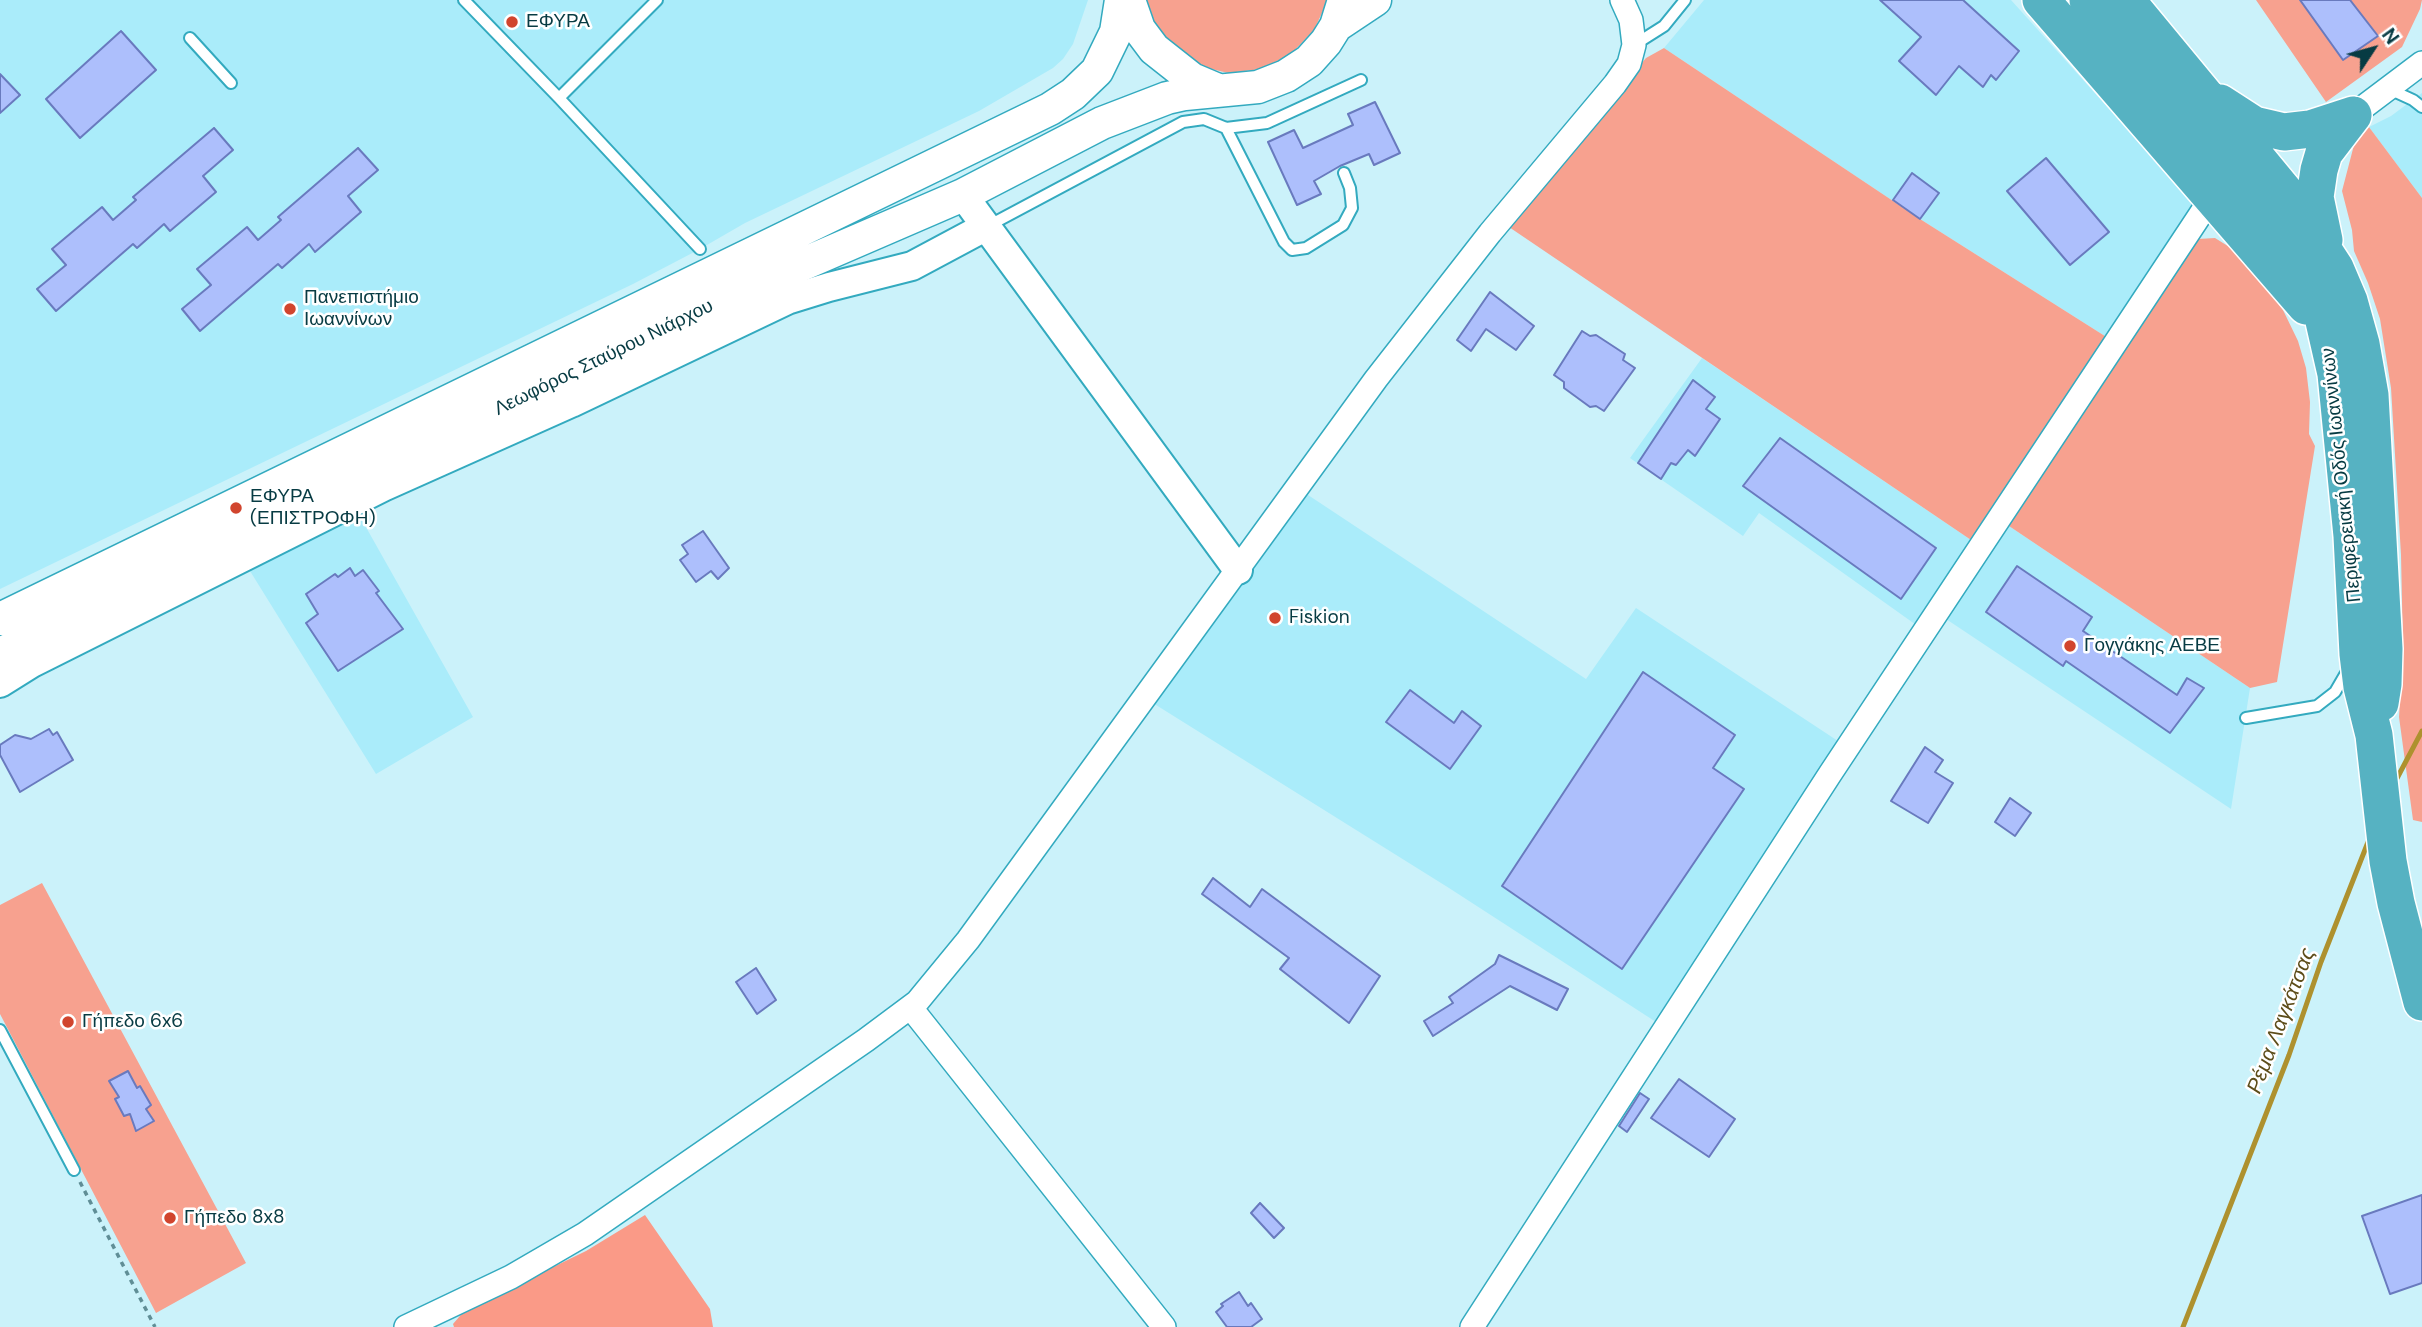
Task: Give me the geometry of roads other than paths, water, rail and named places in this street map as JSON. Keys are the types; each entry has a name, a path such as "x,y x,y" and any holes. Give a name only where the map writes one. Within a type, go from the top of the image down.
{"highway":[{"path":"2041,0 2300,300 2323,317"},
{"name":"Περιφερειακή Οδός Ιωαννίνων","path":"2088,0 2294,253 2311,285 2323,317 2336,374 2352,536 2362,687 2375,748 2388,861 2396,903 2420,991"},
{"name":"Περιφερειακή Οδός Ιωαννίνων","path":"2126,0 2288,196 2328,258 2349,301 2361,344 2370,395 2384,649 2383,684 2375,748"},
{"path":"2194,84 2235,115 2271,130 2284,132 2310,129 2353,115"},
{"path":"2328,258 2315,197 2319,170 2324,153 2353,115"}],"main road":[{"name":"Λεωφόρος Σταύρου Νιάρχου","path":"0,619 1050,109 1073,94 1097,71 1116,32 1121,0"},
{"path":"1129,0 1139,29 1154,49 1192,79 1218,90"},
{"name":"Λεωφόρος Σταύρου Νιάρχου","path":"0,654 750,288 963,195 1121,115 1167,98 1258,87 1286,76 1319,51 1340,13 1375,0"}],"street":[{"path":"406,1327 442,1318 585,1234 911,1008 976,929 1376,379 1490,233 1615,84 1629,64 1634,46 1633,26 1622,0"},
{"path":"2395,83 2422,42"},
{"path":"2353,115 2422,63"},
{"path":"963,195 1238,570"},
{"path":"1472,1327 1830,774 2212,197"},
{"path":"0,683 32,663 371,493 571,403 787,300 912,266 985,228"},
{"path":"911,1008 1164,1327"}],"lane":[{"path":"464,0 559,97 700,249"},
{"path":"559,97 657,0"},
{"path":"1634,46 1664,26 1685,0"},
{"path":"190,38 231,83"},
{"path":"985,228 1183,122 1204,119 1226,128 1266,123 1361,80"},
{"path":"2395,83 2422,107"},
{"path":"1226,128 1284,242 1293,250 1306,248 1343,225 1352,208 1350,188 1344,173"},
{"path":"2246,718 2317,706 2335,692 2358,654"},
{"path":"0,1030 74,1170"}],"waterway":[{"name":"Ρέμα Λαγκάτσας","path":"2394,784 2422,731"},
{"name":"Ρέμα Λαγκάτσας","path":"2183,1327 2370,837"}],"place":[{"name":"ΕΦΥΡΑ","path":"512,22"},
{"name":"Πανεπιστήμιο Ιωαννίνων","path":"290,309"},
{"name":"ΕΦΥΡΑ (ΕΠΙΣΤΡΟΦΗ)","path":"236,508"},
{"name":"Fiskion","path":"1275,618"},
{"name":"Γογγάκης ΑΕΒΕ","path":"2070,646"},
{"name":"Γήπεδο 6x6","path":"68,1022"},
{"name":"Γήπεδο 8x8","path":"170,1218"}]}
